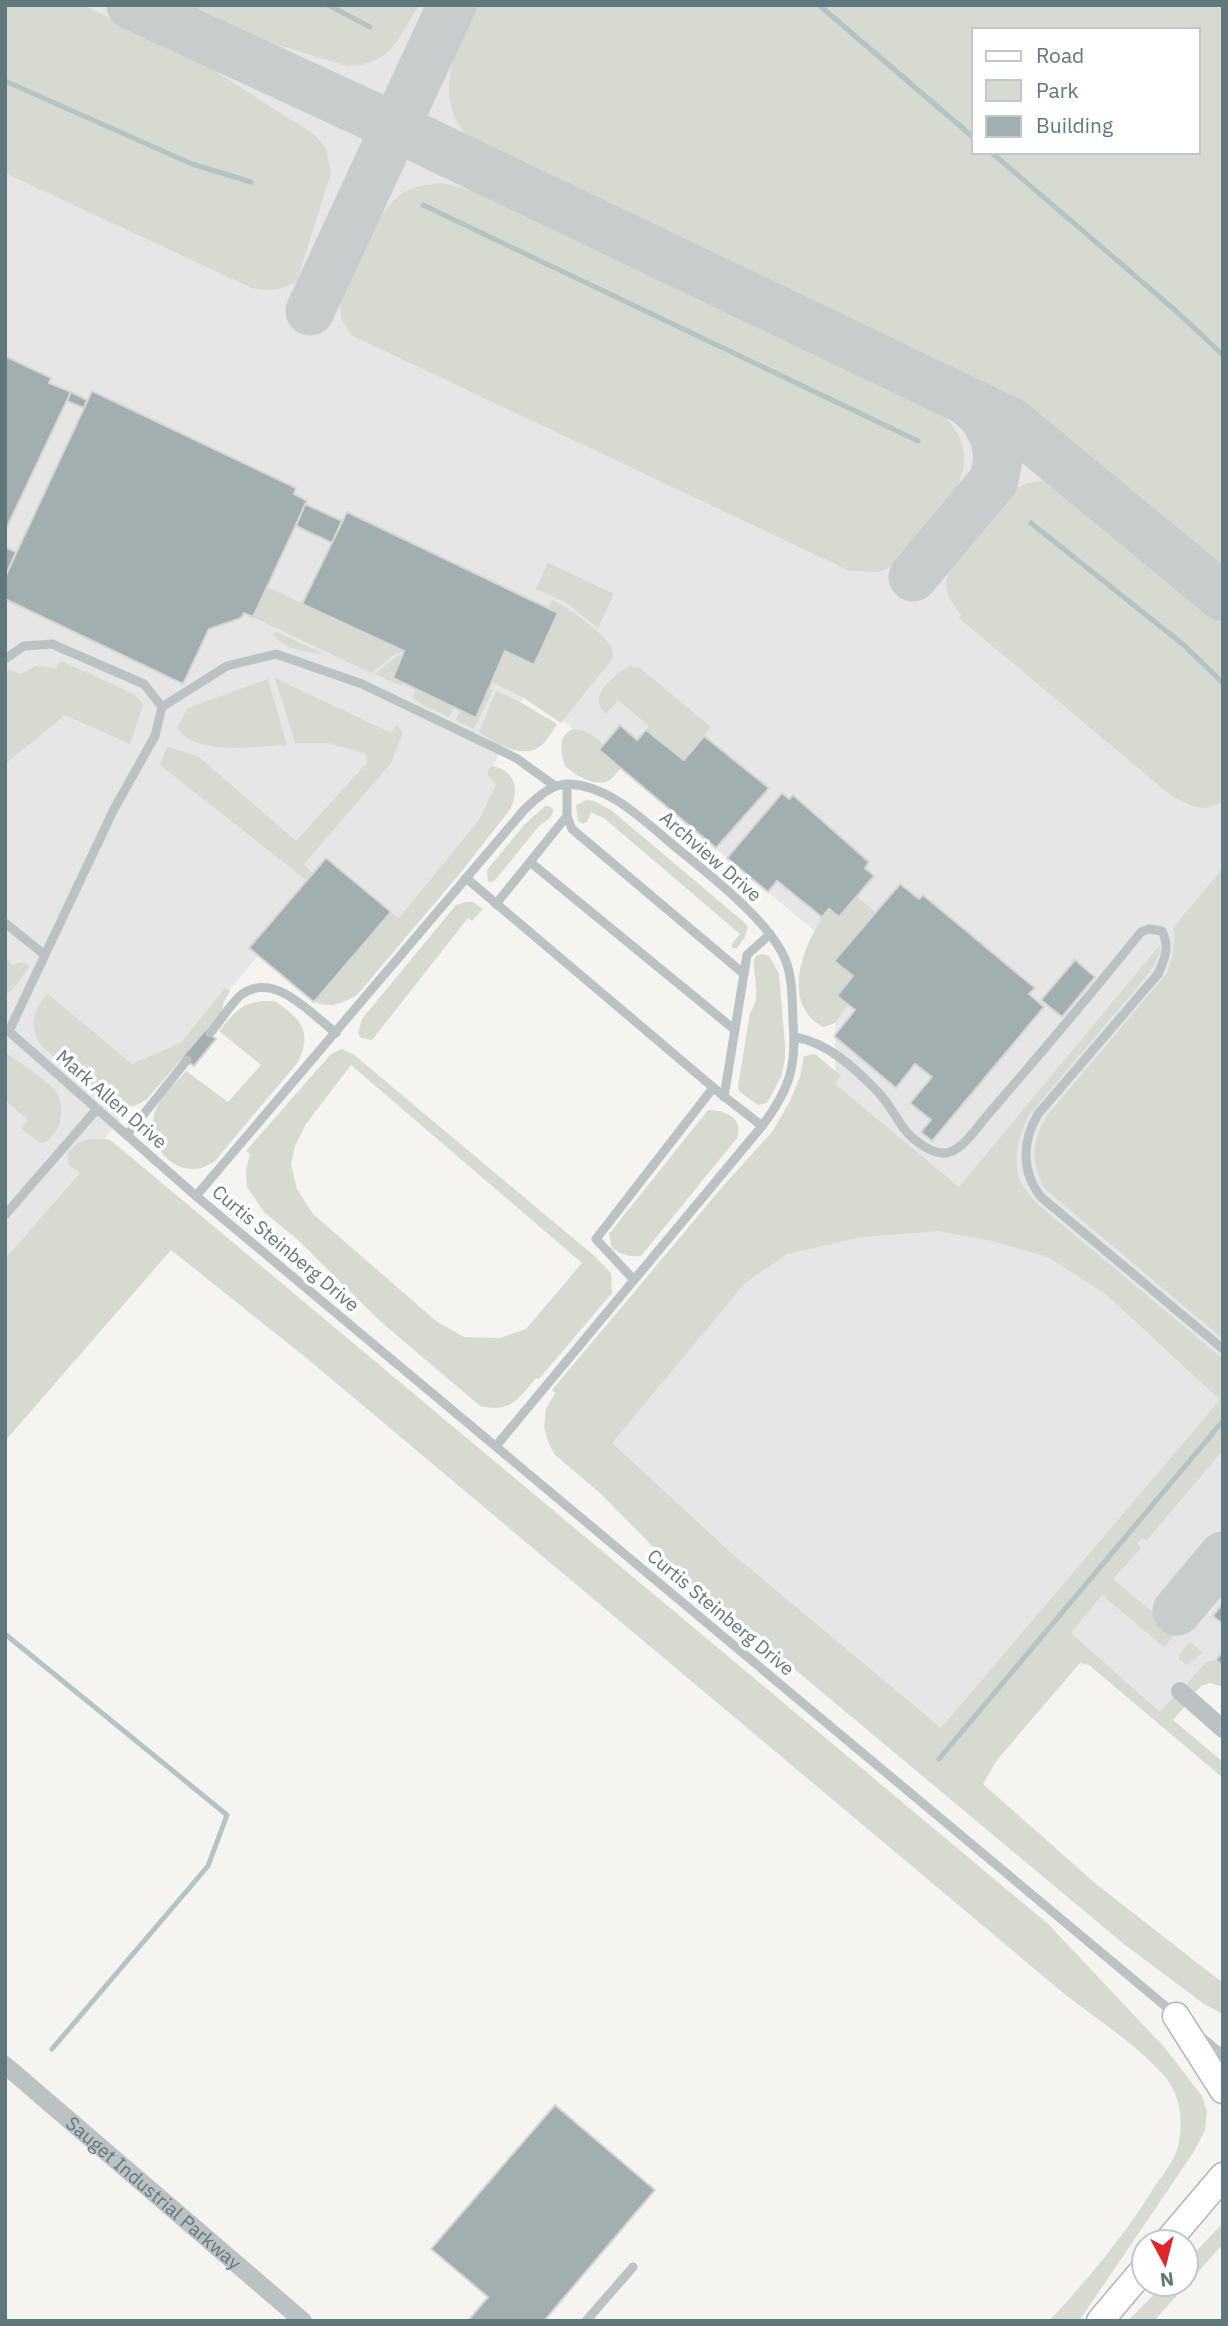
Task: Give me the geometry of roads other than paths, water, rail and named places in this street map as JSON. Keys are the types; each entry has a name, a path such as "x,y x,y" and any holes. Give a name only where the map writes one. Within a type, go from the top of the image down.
{"street":[{"path":"1180,1691 1223,1729"},
{"path":"1176,2016 1223,2090"},
{"name":"Sauget Industrial Parkway","path":"5,2065 303,2321"},
{"path":"1179,2228 1223,2176"},
{"path":"1100,2321 1130,2286"}],"lane":[{"path":"5,659 24,646 52,645 144,684 162,707"},
{"path":"7,1030 114,809 155,736 162,707 227,666 276,654 362,684 516,758 555,786"},
{"path":"567,784 567,816 572,829 744,974"},
{"name":"Archview Drive","path":"196,1196 524,810 555,786 583,786 604,793 628,808 723,887 770,934 785,959 790,978 794,1037 790,1079 780,1102 762,1126 496,1446"},
{"path":"496,904 567,816"},
{"path":"530,862 736,1030"},
{"path":"466,878 713,1088 762,1126"},
{"path":"5,923 45,955"},
{"path":"794,1037 829,1049 878,1091 903,1129 928,1148 939,1153 950,1153 960,1146 986,1116 1141,932 1149,929 1162,931 1166,937 1167,949 1158,974 1038,1114 1027,1140 1026,1167 1034,1188 1041,1197 1223,1349"},
{"path":"724,1097 747,955 770,934"},
{"path":"210,1033 238,996 254,987 272,988 290,996 336,1033"},
{"name":"Mark Allen Drive","path":"7,1030 196,1196"},
{"path":"127,1135 187,1060"},
{"path":"634,1280 596,1239 713,1088"},
{"path":"5,1215 97,1109"},
{"name":"Curtis Steinberg Drive","path":"196,1196 1223,2055"},
{"path":"586,2321 633,2267"}],"waterway":[{"path":"328,5 370,27"},
{"path":"819,5 972,136"},
{"path":"5,81 192,164 251,182"},
{"path":"993,154 1176,311 1223,355"},
{"path":"423,205 918,441"},
{"path":"1031,523 1185,646 1223,683"},
{"path":"939,1759 1223,1421"},
{"path":"5,1634 227,1815 208,1866 52,2049"}]}
